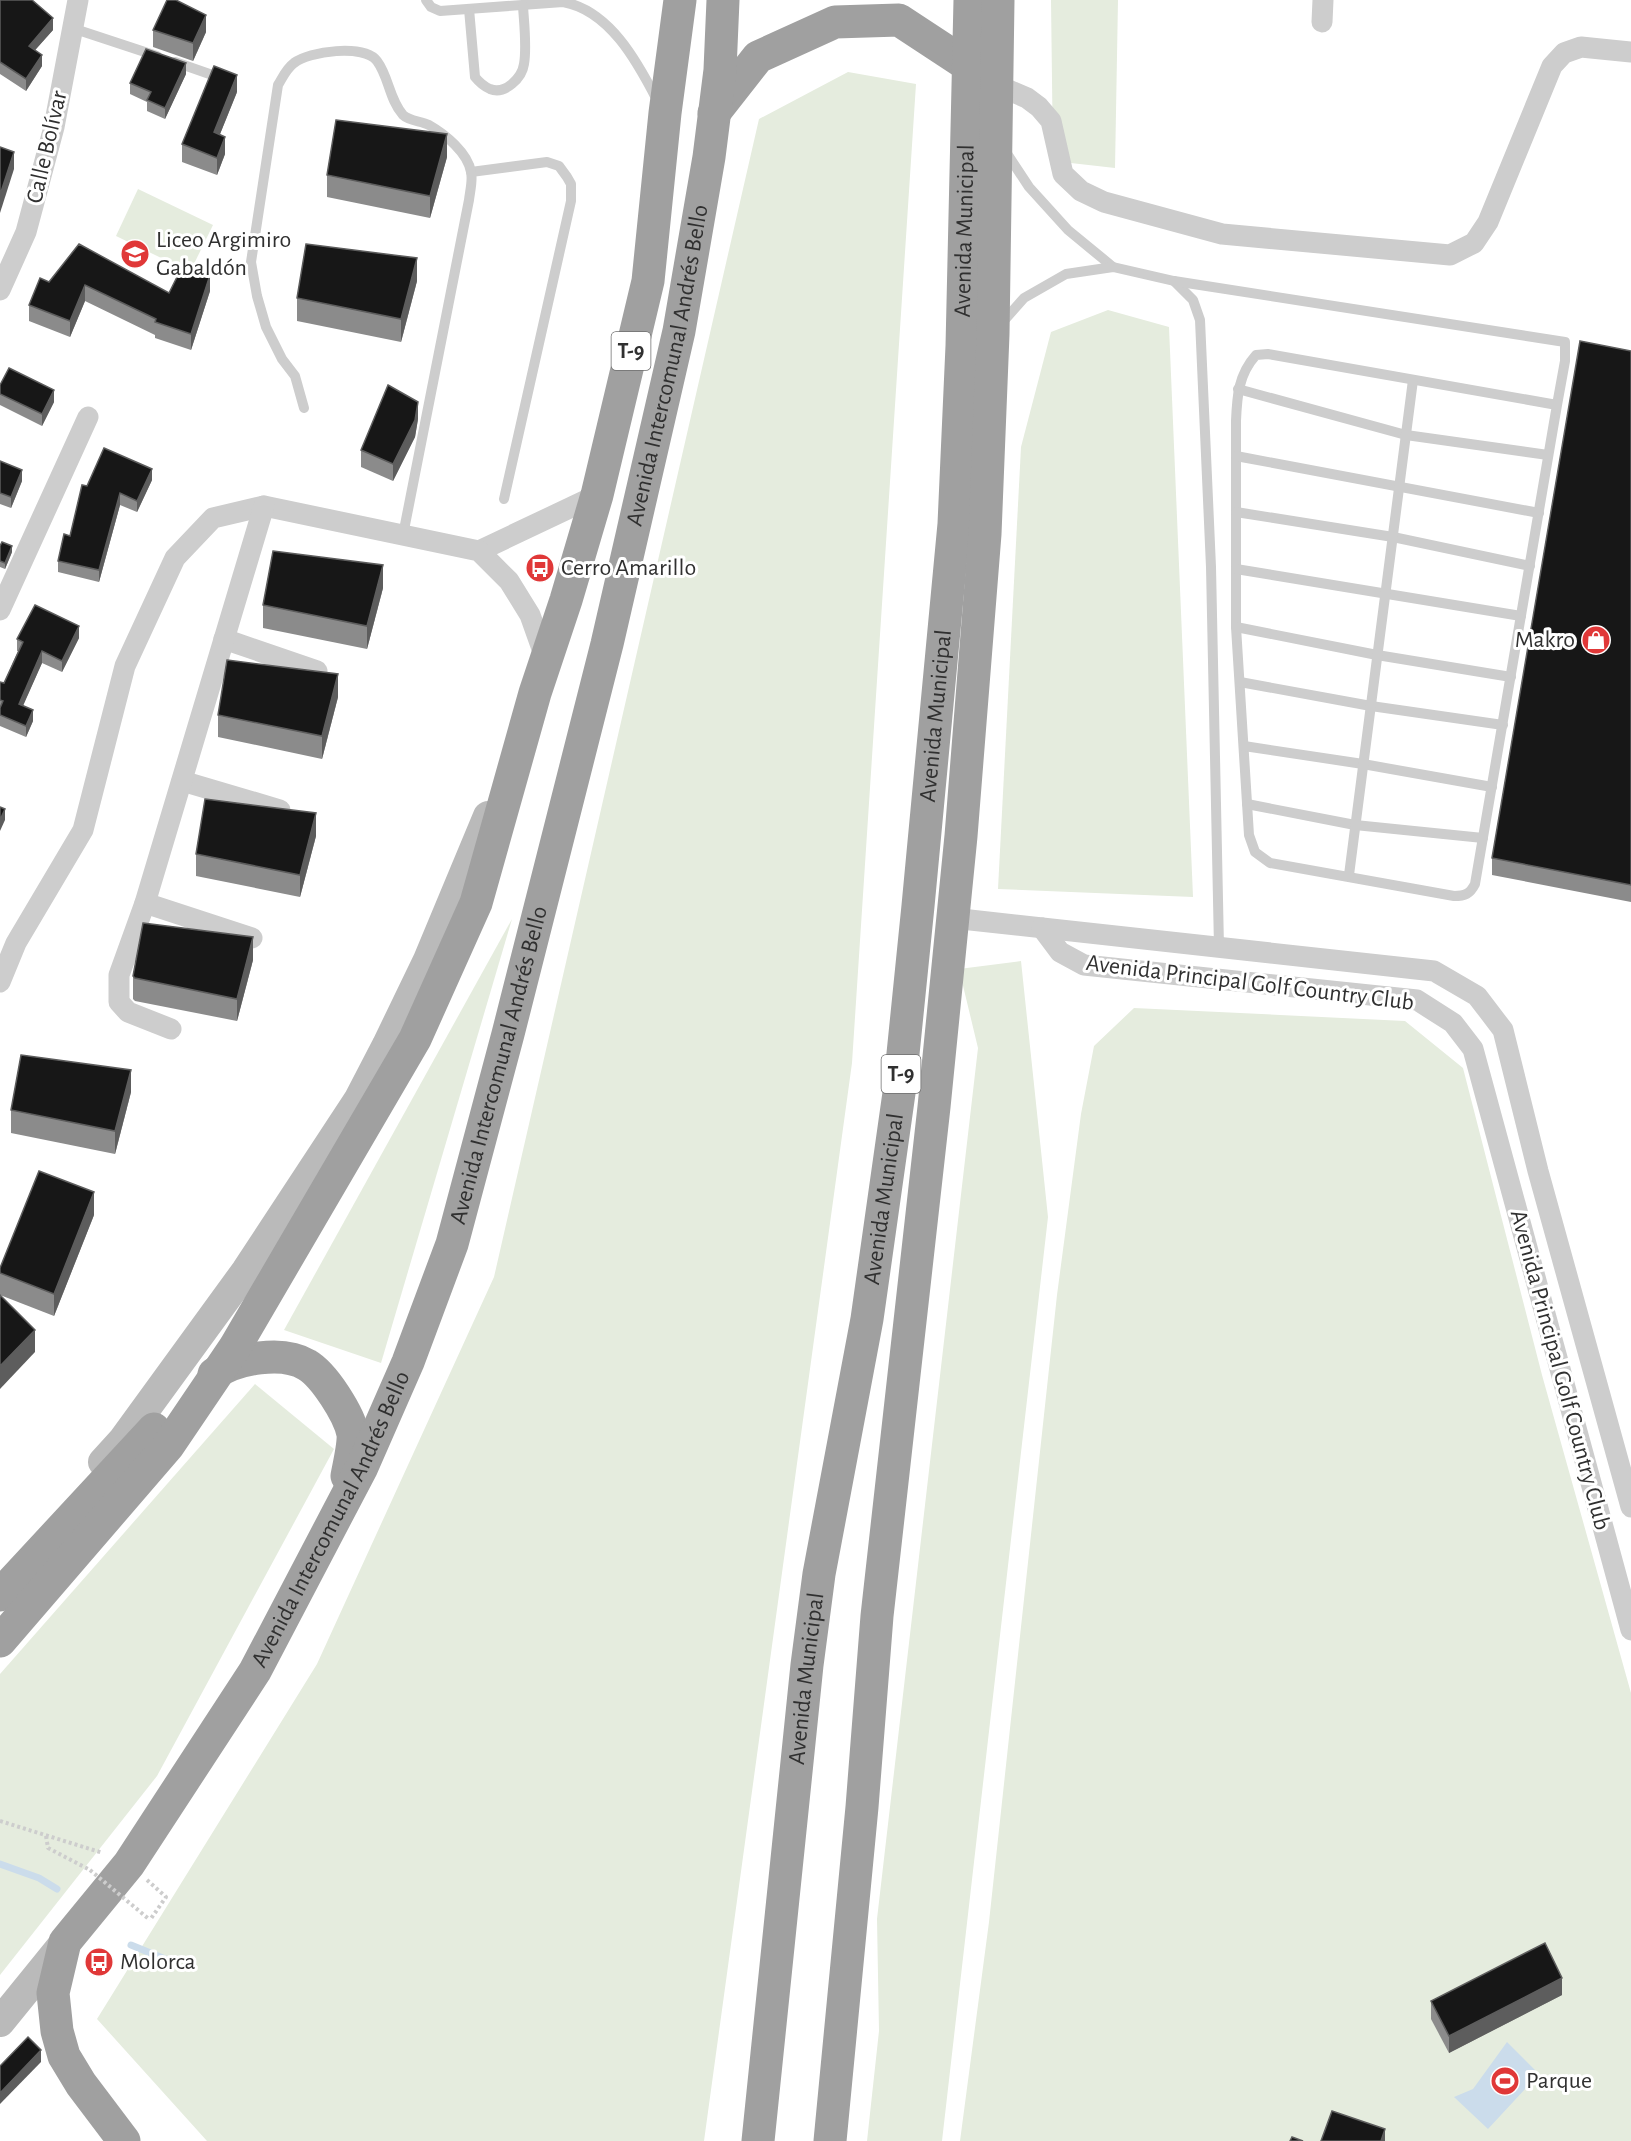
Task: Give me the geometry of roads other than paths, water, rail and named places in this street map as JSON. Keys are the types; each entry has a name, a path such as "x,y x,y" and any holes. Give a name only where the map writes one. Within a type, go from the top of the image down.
{"highway":[{"name":"Avenida Intercomunal Andrés Bello","path":"535,693 597,495 648,281 665,113 680,0"},
{"name":"Avenida Intercomunal Andrés Bello","path":"65,1942 129,1864 255,1671 362,1467 408,1362 452,1244 508,1034 624,576 644,477 679,331 703,200 720,70 723,0"},
{"name":"Avenida Municipal","path":"758,2141 807,1665 819,1574 867,1319 903,1058 954,524 962,346 970,0"},
{"name":"Avenida Municipal","path":"830,2141 862,1807 877,1616 952,918 985,534 993,334 998,0"},
{"path":"714,113 758,57 835,22 899,20 969,66"},
{"path":"0,1641 168,1446 220,1370 316,1211 415,1039 476,903 535,693"},
{"path":"0,1595 176,1405 220,1370 241,1360 284,1358 306,1364 316,1372 339,1401 353,1435 347,1475 331,1526"},
{"path":"65,1942 53,1993 57,2031 64,2056 81,2084 124,2141"}],"main road":[{"name":"Avenida Intercomunal Andrés Bello","path":"0,1577 123,1440 246,1271 358,1100 407,1004 445,922 535,693"},
{"name":"Avenida Intercomunal Andrés Bello","path":"0,2022 65,1942"}],"street":[{"name":"Calle Bolívar","path":"0,290 26,232 54,127 78,0"},
{"path":"1322,22 1323,0"},
{"path":"997,85 1027,98 1039,107 1051,121 1063,174 1081,191 1104,202 1222,234 1450,255 1474,243 1488,222 1552,66 1564,53 1581,47 1631,52"},
{"path":"0,610 88,417"},
{"path":"479,551 597,495"},
{"path":"171,1029 128,1012 119,1002 118,975 145,903 264,506"},
{"path":"0,982 16,943 83,830 125,666 175,558 213,518 264,506 479,551 509,581 530,615 546,660"},
{"path":"224,639 317,671"},
{"path":"182,781 280,810"},
{"path":"145,903 252,938"},
{"path":"952,918 1042,928"},
{"name":"Avenida Principal Golf Country Club","path":"1042,928 1434,971 1477,996 1503,1030 1538,1171 1631,1507"},
{"name":"Avenida Principal Golf Country Club","path":"1042,928 1060,952 1084,965 1417,1000 1453,1023 1473,1049 1631,1630"}],"lane":[{"path":"426,0 431,7 440,11 581,2 614,33 629,51 665,113"},
{"path":"469,9 475,77 491,90 501,90 513,83 524,64 523,6"},
{"path":"72,28 221,78"},
{"path":"304,408 295,376 282,359 267,327 257,296 251,262 278,85 286,70 308,55 364,52 371,56 382,71 392,99 405,117 427,124 451,141 466,160 471,172 469,200 403,535"},
{"path":"997,138 1029,187 1060,221 1113,267"},
{"path":"471,172 547,162 559,166 571,184 571,201 504,499"},
{"path":"993,334 1024,297 1066,274 1113,267 1174,281 1571,343 1557,405 1475,884 1465,896 1454,896 1270,863 1255,852 1249,835 1236,627 1238,389 1246,365 1256,356 1268,354 1557,405"},
{"path":"1174,281 1193,300 1200,320 1211,567 1219,947"},
{"path":"1349,876 1413,380"},
{"path":"1238,389 1406,435 1548,456"},
{"path":"1236,456 1539,513"},
{"path":"1236,512 1393,537 1530,566"},
{"path":"1236,569 1521,616"},
{"path":"1236,627 1377,655 1511,677"},
{"path":"1240,682 1371,706 1503,725"},
{"path":"1244,746 1492,787"},
{"path":"1247,804 1355,825 1483,838"}],"water":[{"name":"Parque","path":"1507,2042 1539,2074 1488,2129 1454,2097 1473,2089"}],"waterway":[{"path":"0,1864 39,1878 57,1889"},
{"path":"131,1945 170,1961"}],"place":[{"name":"Liceo Argimiro Gabaldón","path":"135,254"},
{"name":"Cerro Amarillo","path":"540,568"},
{"name":"Makro","path":"1596,640"},
{"name":"Molorca","path":"99,1962"},
{"name":"Parque","path":"1505,2081"}]}
